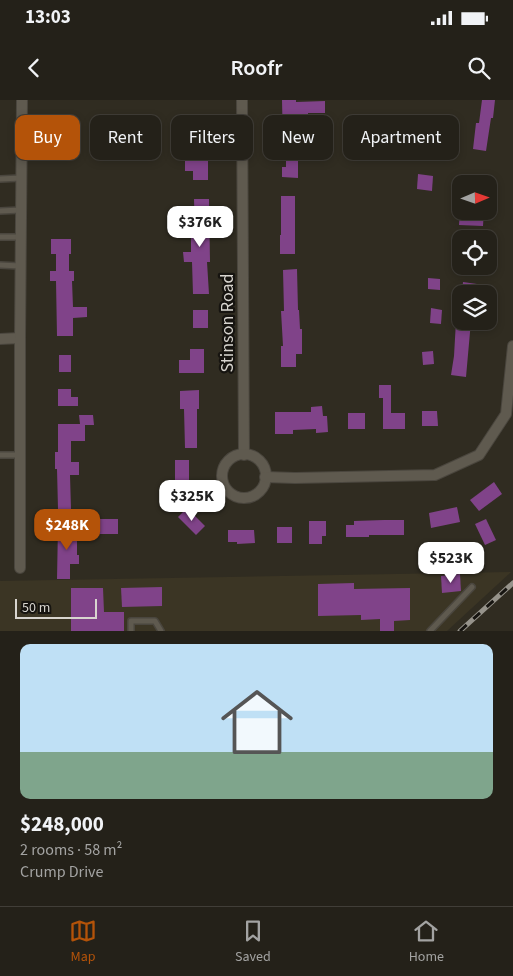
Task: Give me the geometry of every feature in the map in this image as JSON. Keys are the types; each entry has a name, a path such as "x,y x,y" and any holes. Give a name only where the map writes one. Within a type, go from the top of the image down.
{"street":[{"path":"20,568 22,100"},
{"name":"Stinson Road","path":"242,100 244,455"},
{"path":"0,339 20,338"},
{"path":"266,477 435,475 479,455 506,414 513,346"},
{"path":"239,455 244,455 253,456 259,460 266,477 263,487 258,493 252,497 244,498 237,497 226,489 222,475 227,462 239,455"}],"lane":[{"path":"0,179 21,178"},
{"path":"0,211 21,210"},
{"path":"0,237 21,237"},
{"path":"0,265 20,266"},
{"path":"0,455 20,455"},
{"path":"430,631 472,587"},
{"path":"131,631 131,622 155,621 161,631"}],"shaded area":[{"path":"511,572 447,631 0,631 0,581"}],"building":[{"path":"282,100 296,100 296,102 325,101 325,113 282,115"},
{"path":"482,100 495,100 486,151 473,149 476,123 479,123"},
{"path":"286,160 298,160 298,178 282,177 282,167 286,167"},
{"path":"185,161 208,161 208,180 193,180 193,171 185,171"},
{"path":"418,174 433,176 432,191 417,189"},
{"path":"281,196 295,196 295,254 280,254"},
{"path":"194,199 209,199 210,262 207,262 209,294 193,294 192,262 184,262 183,252 191,252 191,235 195,235"},
{"path":"459,220 483,220 483,226 459,225"},
{"path":"51,239 71,239 69,271 74,271 74,281 72,281 73,307 87,307 87,317 73,318 73,336 57,336 56,281 50,281 50,271 56,271 56,254 51,254"},
{"path":"297,269 302,354 296,354 296,367 281,367 281,346 283,346 281,311 284,311 283,270"},
{"path":"428,278 440,279 440,290 428,289"},
{"path":"463,282 477,284 477,285 463,285"},
{"path":"431,308 442,310 441,324 430,323"},
{"path":"193,310 208,310 208,328 193,328"},
{"path":"455,330 470,330 466,377 451,375"},
{"path":"190,349 204,349 204,373 179,373 179,360 190,360"},
{"path":"433,351 434,364 423,365 422,352"},
{"path":"59,355 71,355 71,372 59,372"},
{"path":"379,385 391,385 391,413 405,413 405,429 383,429 383,398 379,398"},
{"path":"58,389 71,389 71,397 78,397 78,406 58,406"},
{"path":"199,390 197,448 185,448 184,409 180,409 180,391"},
{"path":"322,406 323,416 327,416 328,432 316,433 316,429 293,430 293,434 275,434 275,412 311,412 311,407"},
{"path":"422,411 437,411 438,426 422,426"},
{"path":"348,413 365,413 365,429 348,429"},
{"path":"79,415 93,415 94,425 85,425 85,441 71,441 71,462 79,462 79,475 70,475 71,509 58,509 55,452 58,452 58,424 80,424"},
{"path":"175,460 189,460 189,486 175,486"},
{"path":"494,482 502,494 479,511 470,500"},
{"path":"457,507 460,522 431,528 429,513"},
{"path":"187,508 205,526 196,535 178,517"},
{"path":"97,519 118,519 118,534 98,534"},
{"path":"486,519 496,540 485,545 475,524"},
{"path":"404,520 404,535 346,537 346,525 354,525 354,521"},
{"path":"309,521 326,521 326,536 322,536 322,544 309,544"},
{"path":"58,526 77,527 77,555 79,555 79,564 70,564 70,579 57,579"},
{"path":"277,527 292,527 292,543 277,543"},
{"path":"228,530 254,530 255,543 237,544 237,542 228,542"},
{"path":"442,548 443,564 424,566 423,550"},
{"path":"460,574 461,591 442,593 441,576"},
{"path":"354,583 354,589 410,588 410,620 394,621 394,631 380,631 380,619 361,620 361,615 318,616 318,584"},
{"path":"162,587 162,606 122,607 121,588"},
{"path":"71,588 103,588 104,612 124,612 124,631 71,631"}],"railway":[{"path":"460,631 513,583"}]}
